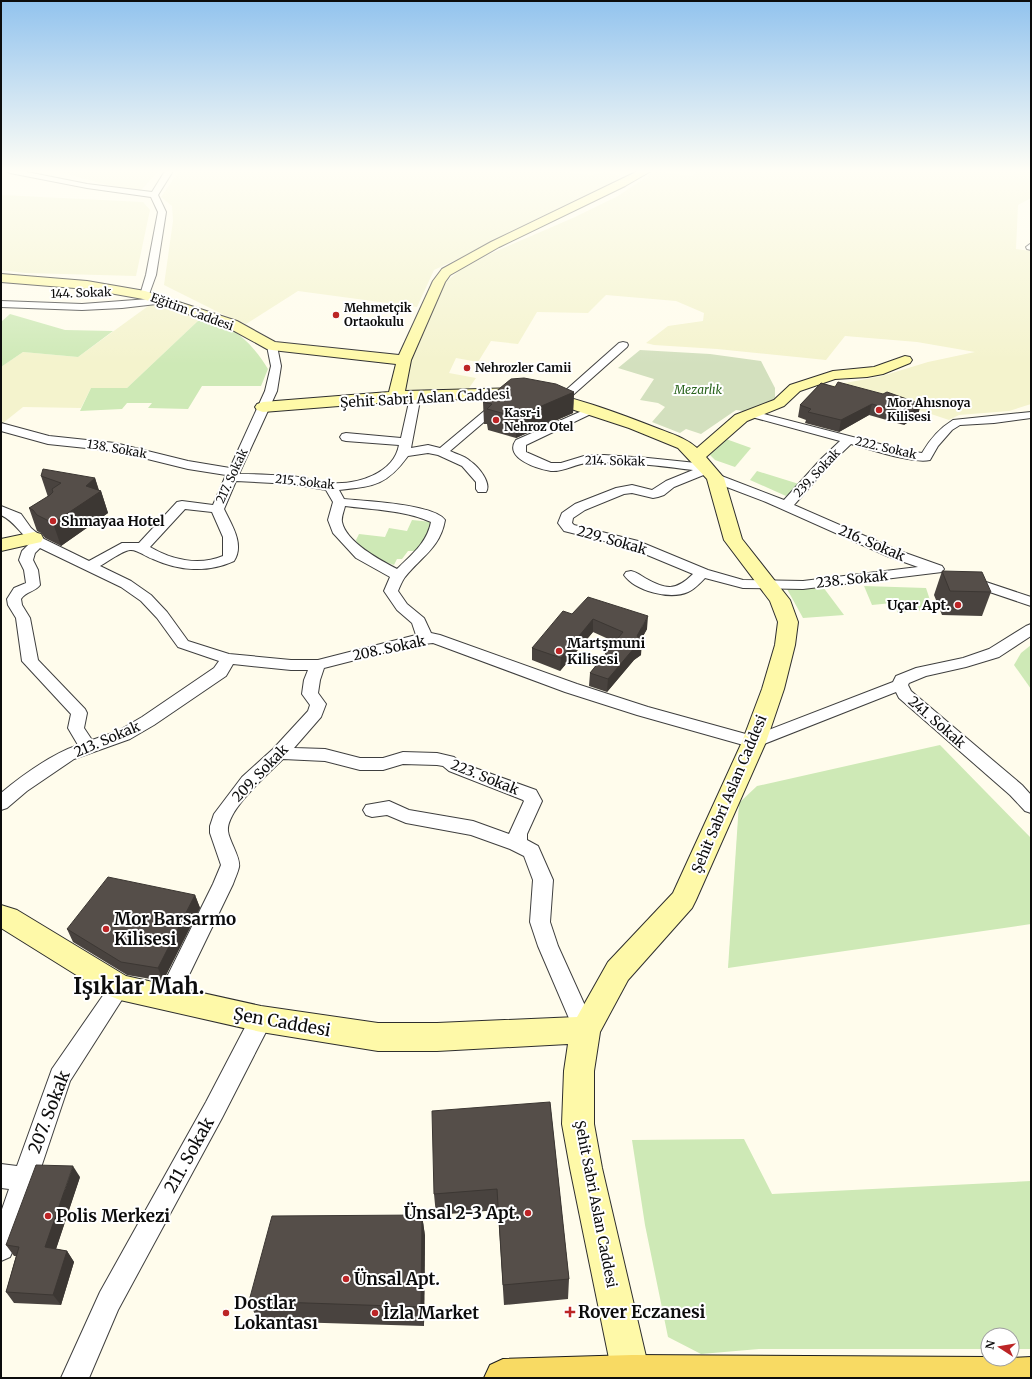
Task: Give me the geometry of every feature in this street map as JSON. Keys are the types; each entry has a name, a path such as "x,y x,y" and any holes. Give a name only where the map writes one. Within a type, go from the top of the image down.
{"main road":[{"path":"503,1378 632,1376 1031,1376"}],"street":[{"path":"145,295 151,275 158,235"},
{"path":"406,396 404,360 439,281 446,272 516,235"},
{"name":"Eğitim Caddesi","path":"1,278 87,285 145,295 232,324 272,346 404,360"},
{"name":"144. Sokak","path":"1,304 59,307 139,304 162,301"},
{"path":"561,400 623,345"},
{"name":"217. Sokak","path":"141,548 182,505 217,510 271,391 276,366 272,346"},
{"path":"707,468 741,418 779,403 795,388 833,375 878,371 905,360"},
{"path":"442,452 511,393"},
{"name":"Şehit Sabri Aslan Caddesi","path":"263,407 406,396 511,393 540,395 591,410 684,445 707,468 733,540 780,600 788,622 785,645 773,689 754,742 683,900 618,970 585,1030 579,1071 578,1124 586,1168 632,1376"},
{"name":"215. Sokak","path":"232,475 293,480 332,487 369,483 390,470 404,447 406,396"},
{"name":"214. Sokak","path":"591,410 565,423 528,438 520,443 520,454 536,463 551,467 562,467 588,458 642,460 707,468"},
{"name":"222. Sokak","path":"752,414 907,455 926,457 933,444 948,428 957,422 994,420 1031,414"},
{"name":"138. Sokak","path":"1,427 48,440 115,447 232,475"},
{"path":"346,437 442,452 466,463 482,482 482,489"},
{"name":"239. Sokak","path":"786,506 825,462 848,440"},
{"name":"216. Sokak","path":"707,468 786,506 892,553 1031,602"},
{"name":"229. Sokak","path":"707,468 670,484 659,492 653,494 632,489 621,491 580,507 567,516 565,523 569,528 633,544 703,573 725,580 743,584 767,585"},
{"path":"332,487 339,502 335,520 338,530 361,555 398,576"},
{"path":"339,502 410,510 428,515 438,520 437,528 426,548 398,576 391,591 402,607 419,621 425,638"},
{"path":"1,510 16,517 34,533"},
{"path":"89,566 127,546 141,548 155,557 191,565 207,566 220,563 229,558 231,548 229,531 222,522 217,510"},
{"path":"1,545 34,533"},
{"path":"34,533 26,560 31,570 34,585 19,591 14,599 15,605 23,618 30,661 79,712 76,728 88,748"},
{"name":"208. Sokak","path":"34,533 89,566 126,584 146,598 162,615 183,644 229,659 291,665 318,665 425,638 435,638 571,688 636,709 754,742"},
{"name":"238. Sokak","path":"767,585 803,585 937,569"},
{"path":"631,575 649,587 673,591 682,590 703,573"},
{"name":"241. Sokak","path":"1031,629 994,653 966,662 922,672 902,680 900,685 905,694 1016,790 1031,806"},
{"name":"213. Sokak","path":"1,803 21,786 68,755 124,735 148,721 220,672 229,659"},
{"name":"209. Sokak","path":"168,997 223,884 230,865 219,834 222,814 248,782 279,753 315,713 318,704 310,694 312,680 318,665"},
{"path":"754,742 900,685"},
{"name":"223. Sokak","path":"279,753 325,755 360,764 384,764 403,758 437,759 448,761 455,767 530,795 533,801 518,834 517,844"},
{"path":"372,810 389,808 406,816 473,828 517,844 531,851 543,880 540,922 548,946 585,1030"},
{"name":"Şen Caddesi","path":"1,916 7,918 120,987 262,1019 378,1037 437,1037 585,1030"},
{"name":"207. Sokak","path":"1,1248 60,1076 120,987"},
{"name":"211. Sokak","path":"74,1378 109,1301 214,1110 262,1019"},
{"path":"1,1176 24,1179"}],"green space":[{"path":"1,235 145,235 136,276 25,273 1,270"},
{"path":"171,235 508,235 434,270 417,307 298,291 246,324 224,315 164,285"},
{"path":"533,235 1017,235 1016,249 1031,251 1031,404 1009,411 959,415 949,420 886,399 824,387 882,376 928,362 975,352 917,342 845,336 826,360 717,349 654,345 646,343 668,326 703,321 704,313 676,301 606,295 588,313 537,312 518,344 491,341 478,362 456,358 449,373 476,378 469,388 462,390 408,391 402,387 412,357 438,296 446,282 460,270 492,253"},
{"path":"151,304 200,319 127,388 91,388 81,408 23,407 1,423 1,367 23,352 78,357"},
{"path":"10,314 65,330 113,331 78,357 23,352 1,367 1,322"},
{"path":"200,319 229,328 236,332 254,349 268,369 261,386 202,386 188,409 148,408 152,403 127,403 122,409 80,411 91,388 127,388"},
{"name":"Mezarlık","path":"640,350 710,354 761,361 775,388 775,402 751,412 736,410 701,434 686,429 680,433 652,422 665,407 658,403 640,400 654,379 618,368"},
{"path":"726,439 751,448 735,467 715,460 709,454"},
{"path":"757,471 799,484 786,496 750,480"},
{"path":"412,520 432,522 430,536 416,551 408,551 402,559 397,559 394,565 371,557 361,550 358,545 356,540 359,534 385,537 389,528 407,531"},
{"path":"864,586 926,588 933,609 898,613 892,603 872,605"},
{"path":"823,587 844,615 803,618 787,589"},
{"path":"1031,645 1031,689 1014,665 1021,653"},
{"path":"940,745 1031,838 1031,924 728,968 739,803 757,786"},
{"path":"744,1139 772,1194 1031,1181 1031,1349 1020,1349 1020,1327 980,1327 980,1349 759,1349 701,1354 668,1337 645,1225 632,1140"}],"building":[{"path":"524,378 556,384 574,392 516,417 487,409 492,404 483,402 511,379"},
{"path":"838,382 883,394 887,392 921,404 907,414 872,404 841,420 808,412 811,409 800,405 821,383 835,387"},
{"path":"43,469 95,478 86,486 101,491 53,523 37,515 29,508 50,495 53,492 52,489 61,483 41,476"},
{"path":"942,571 982,572 991,592 950,591"},
{"path":"588,597 648,616 637,636 642,642 635,647 608,679 590,673 623,632 593,619 561,658 532,648 563,611 572,614"},
{"path":"108,877 195,895 158,968 121,962 67,929"},
{"name":"Ünsal 2-3 Apt.","path":"550,1102 569,1279 503,1285 497,1189 434,1194 432,1111"},
{"name":"Polis Merkezi","path":"36,1165 73,1166 45,1247 67,1251 53,1295 6,1292 19,1247 6,1245"},
{"name":"Ünsal Apt.","path":"422,1215 421,1307 249,1301 272,1216"}],"place":[{"name":"Mehmetçik Ortaokulu","path":"336,315"},
{"name":"Nehrozler Camii","path":"467,368"},
{"name":"Mor Ahısnoya Kilisesi","path":"879,410"},
{"name":"Kasr-i Nehroz Otel","path":"496,420"},
{"name":"Shmayaa Hotel","path":"53,521"},
{"name":"Uçar Apt.","path":"958,605"},
{"name":"Martşmuni Kilisesi","path":"559,651"},
{"name":"Mor Barsarmo Kilisesi","path":"106,929"},
{"name":"Ünsal 2-3 Apt.","path":"528,1213"},
{"name":"Polis Merkezi","path":"48,1216"},
{"name":"Ünsal Apt.","path":"346,1279"},
{"name":"Rover Eczanesi","path":"570,1312"},
{"name":"Dostlar Lokantası","path":"226,1313"},
{"name":"İzla Market","path":"375,1313"}],"district":[{"name":"Işıklar Mah.","path":"139,986"}]}
